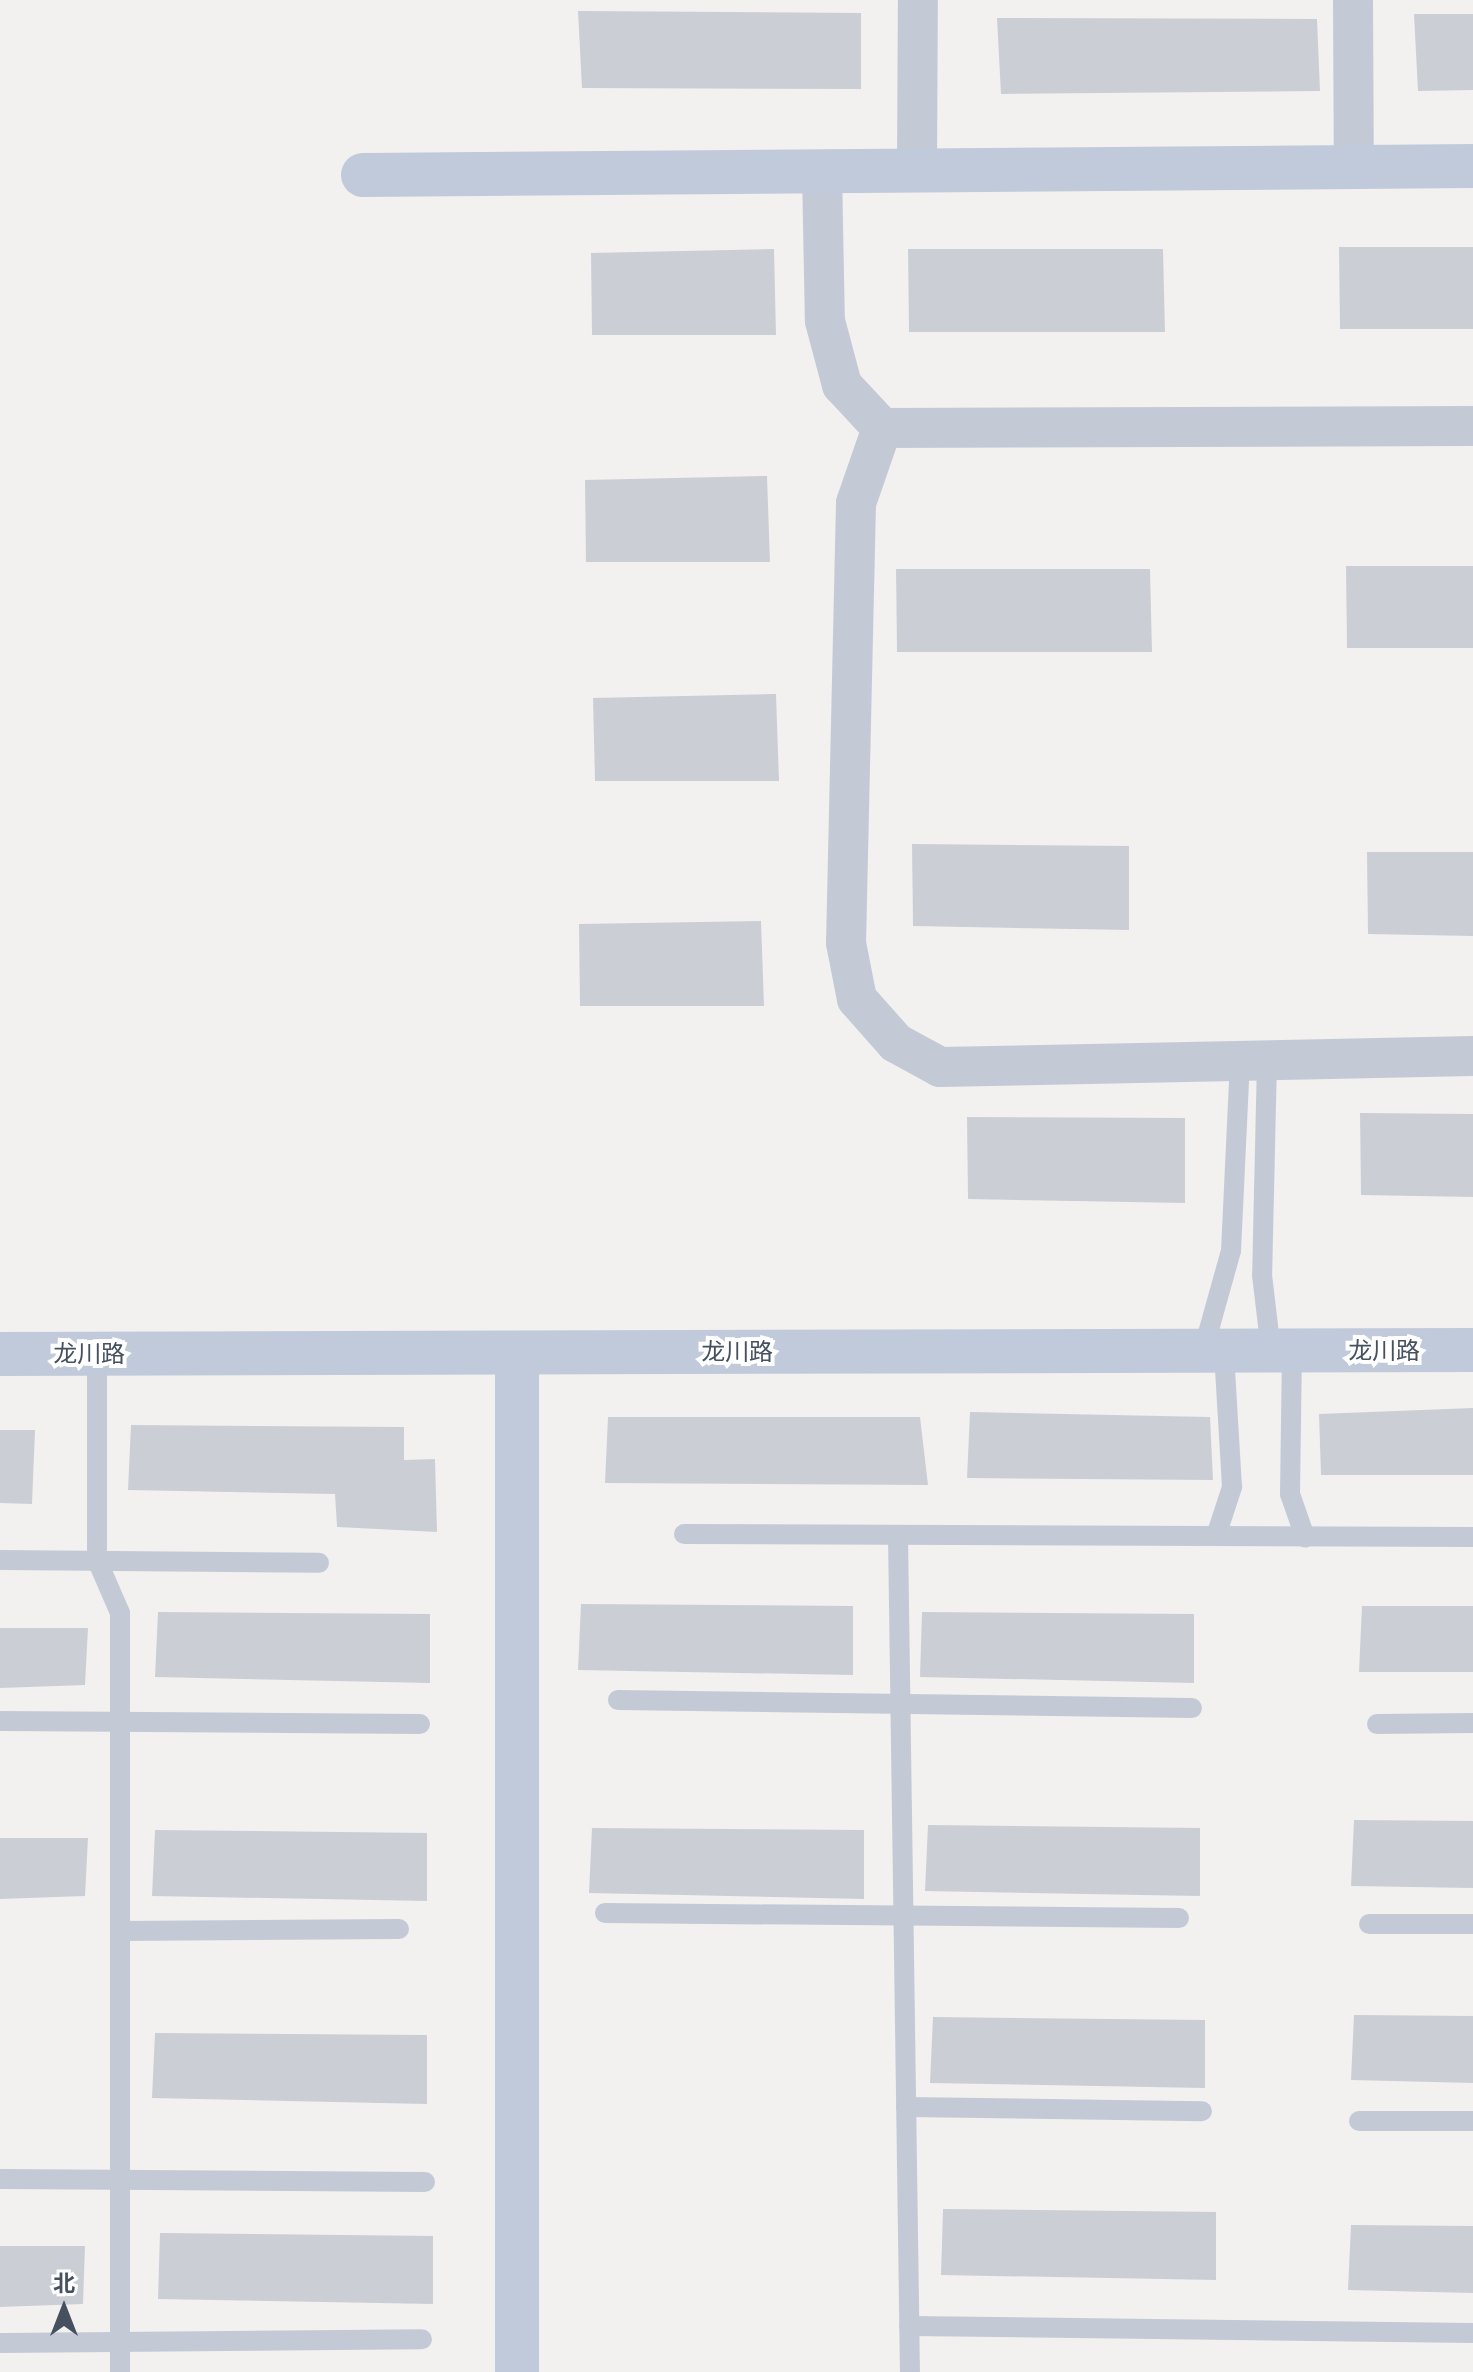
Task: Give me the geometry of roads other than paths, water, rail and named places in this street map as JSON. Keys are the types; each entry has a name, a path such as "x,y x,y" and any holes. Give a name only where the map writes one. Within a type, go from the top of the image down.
{"street":[{"path":"917,170 918,0"},
{"path":"1353,0 1354,166"},
{"path":"363,175 1473,166"},
{"path":"822,171 825,321 842,385 882,428 1473,426"},
{"path":"882,428 856,503 846,943 857,999 896,1043 940,1067 1473,1056"},
{"name":"龙川路","path":"0,1354 1473,1350"},
{"path":"517,1353 517,2372"}],"lane":[{"path":"1216,1536 1232,1487 1213,1351 1231,1251 1254,1061"},
{"path":"1254,1061 1262,1275 1282,1351 1290,1494 1305,1537"},
{"path":"97,1354 97,1560 120,1613 120,2372"},
{"path":"684,1534 1473,1537"},
{"path":"898,1535 910,2372"},
{"path":"0,1560 319,1563"},
{"path":"618,1700 1192,1708"},
{"path":"0,1721 420,1724"},
{"path":"1377,1724 1473,1723"},
{"path":"605,1913 1179,1918"},
{"path":"1369,1924 1473,1924"},
{"path":"120,1931 399,1929"},
{"path":"906,2107 1202,2111"},
{"path":"1359,2121 1473,2121"},
{"path":"0,2179 425,2182"},
{"path":"909,2326 1473,2333"},
{"path":"0,2343 422,2339"}]}
